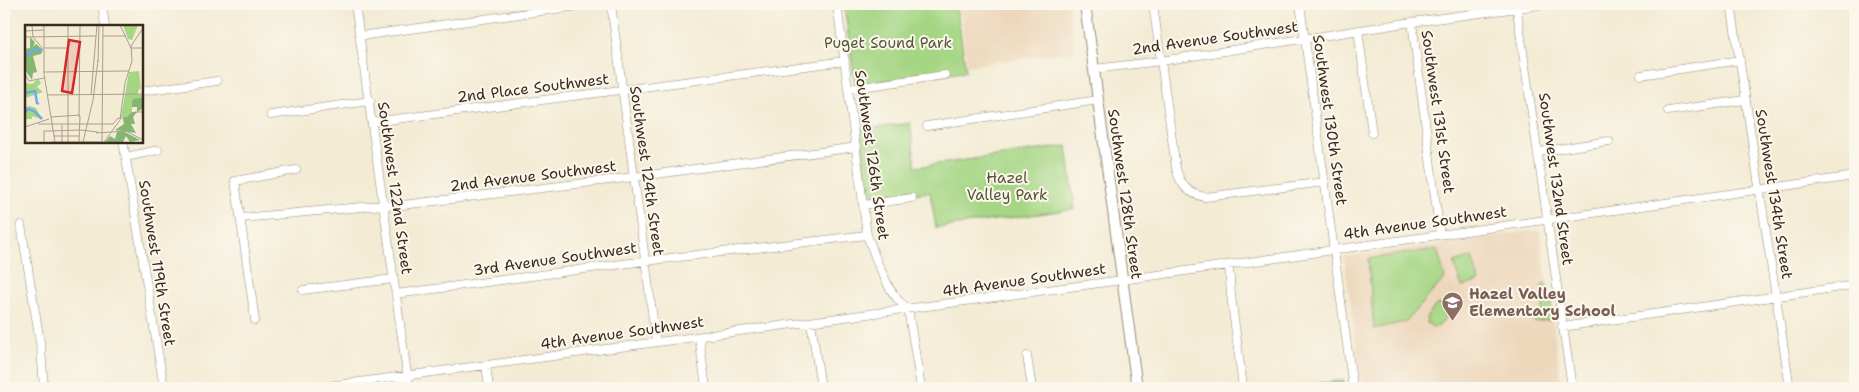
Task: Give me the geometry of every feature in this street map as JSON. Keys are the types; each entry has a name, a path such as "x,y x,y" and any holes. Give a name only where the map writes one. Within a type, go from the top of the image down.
{"main road":[{"name":"Southwest 128th Street","path":"1085,4 1137,388"}],"street":[{"path":"102,4 106,25"},
{"name":"Southwest 122nd Street","path":"355,4 409,388"},
{"path":"360,36 592,4"},
{"name":"Southwest 124th Street","path":"611,4 656,342"},
{"name":"Southwest 126th Street","path":"837,4 857,146 867,235 877,262 890,288 898,300 908,309"},
{"path":"1153,4 1176,168 1181,184 1191,193 1205,197 1325,182"},
{"name":"Southwest 130th Street","path":"1300,4 1353,388"},
{"name":"2nd Avenue Southwest","path":"1094,69 1161,61 1517,6 1548,4"},
{"name":"Southwest 134th Street","path":"1731,4 1790,388"},
{"name":"Southwest 132nd Street","path":"1517,6 1572,388"},
{"name":"Southwest 131st Street","path":"1412,22 1440,235"},
{"path":"1358,30 1372,133"},
{"path":"1641,75 1740,60"},
{"name":"2nd Place Southwest","path":"373,122 845,61"},
{"path":"848,89 945,75"},
{"path":"142,91 217,81"},
{"path":"927,126 1098,100"},
{"path":"1668,111 1745,100"},
{"path":"271,115 370,101"},
{"path":"1539,152 1608,141"},
{"name":"Southwest 119th Street","path":"123,142 164,388"},
{"name":"2nd Avenue Southwest","path":"241,218 384,205 394,206 634,177 857,146"},
{"path":"126,157 158,150"},
{"path":"255,320 235,181 296,170"},
{"name":"4th Avenue Southwest","path":"314,388 1122,280 1855,176"},
{"path":"864,205 912,198"},
{"path":"21,225 41,348 44,388"},
{"name":"3rd Avenue Southwest","path":"396,294 645,261 867,235"},
{"path":"1229,265 1243,388"},
{"path":"303,290 393,279"},
{"path":"1562,327 1855,285"},
{"path":"908,309 921,388"},
{"path":"811,322 821,388"},
{"path":"699,337 706,388"},
{"path":"1027,356 1032,388"},
{"path":"486,365 489,388"}],"shaded area":[{"path":"960,4 1068,4 1075,51 967,66"},
{"name":"Hazel Valley Elementary School","path":"1540,230 1562,388 1362,388 1344,257"}],"green space":[{"name":"Puget Sound Park","path":"844,4 956,4 966,71 855,85"},
{"name":"Hazel Valley Park","path":"910,123 916,167 1067,146 1075,209 936,228 930,192 869,199 860,130"},
{"path":"1437,249 1445,278 1405,322 1374,329 1368,259"},
{"path":"1472,257 1479,281 1462,287 1454,263"},
{"path":"1544,283 1548,286 1553,316 1550,320 1534,322 1533,318 1543,308 1542,286"},
{"path":"1441,304 1444,306 1446,317 1439,326 1433,327 1427,323 1426,318 1436,305"},
{"path":"1344,380 1345,388 1284,388"}],"place":[{"name":"Hazel Valley Elementary School","path":"1453,322"}]}
